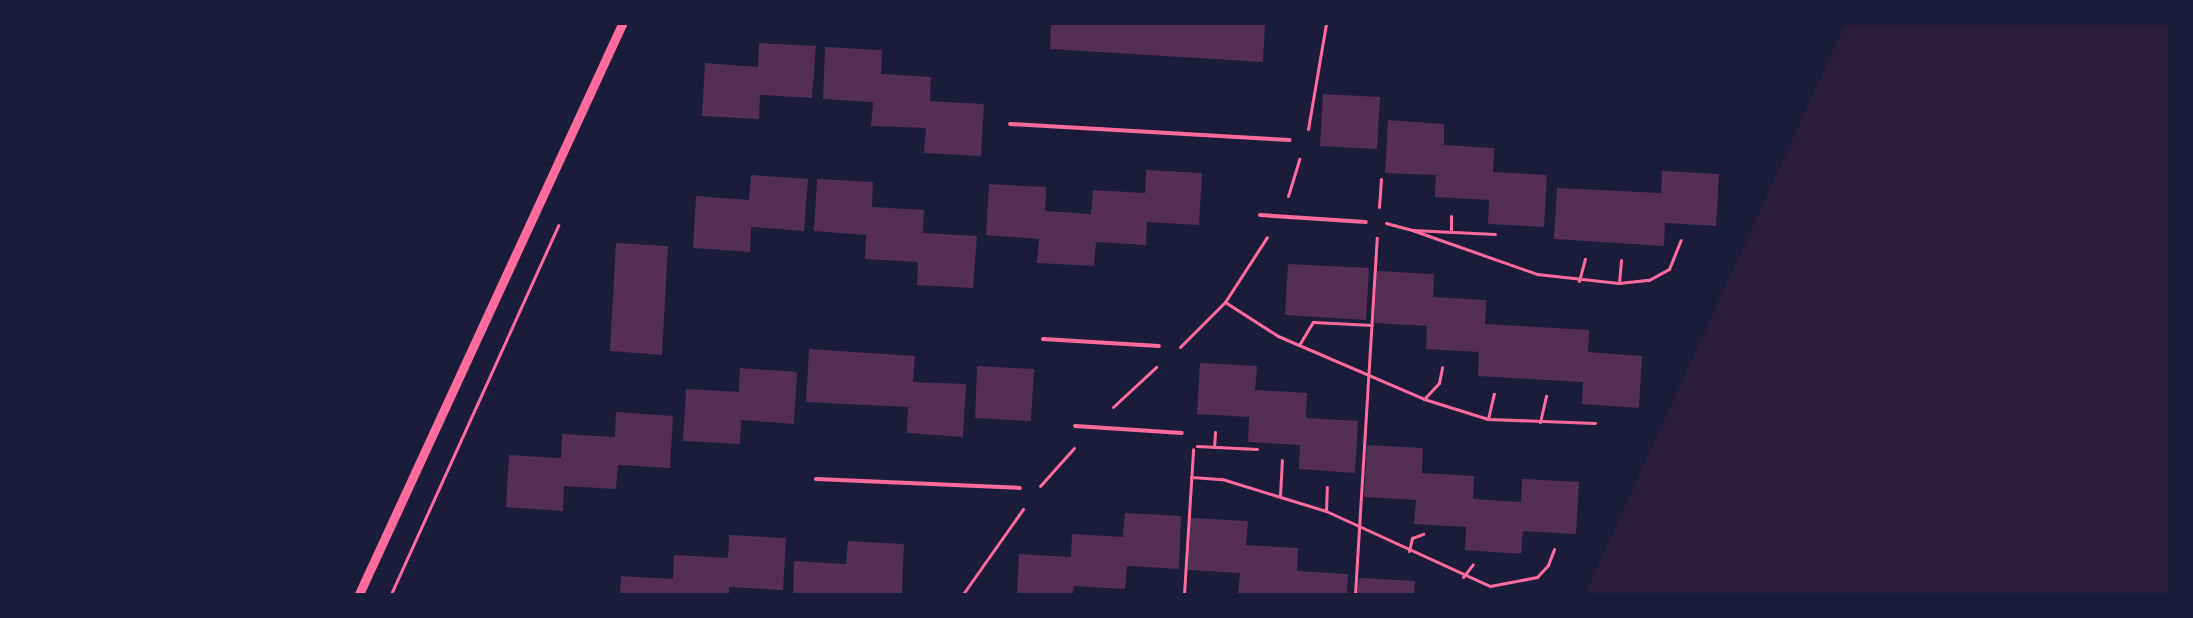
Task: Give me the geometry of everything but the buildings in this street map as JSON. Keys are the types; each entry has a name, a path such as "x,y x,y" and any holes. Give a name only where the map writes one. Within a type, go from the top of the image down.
{"street":[{"path":"359,594 622,24"}],"lane":[{"path":"1010,124 1290,140"},
{"path":"1260,215 1366,222"},
{"path":"1043,339 1159,346"},
{"path":"1075,426 1182,434"},
{"path":"816,478 1020,488"}],"path":[{"path":"1307,134 1326,24"},
{"path":"1178,348 1225,302 1279,216 1302,150"},
{"path":"1379,213 1381,179"},
{"path":"391,594 563,214"},
{"path":"1451,216 1451,232"},
{"path":"1378,222 1412,230 1537,274 1579,281 1619,284 1649,280 1669,269 1682,240"},
{"path":"1412,230 1495,234"},
{"path":"1355,594 1377,231"},
{"path":"1579,281 1585,258"},
{"path":"1619,284 1621,260"},
{"path":"1225,302 1299,345 1369,372 1424,399 1488,419 1595,423"},
{"path":"1299,345 1313,322 1372,325"},
{"path":"1037,490 1093,428 1163,361"},
{"path":"1424,399 1439,382 1442,367"},
{"path":"1488,419 1494,394"},
{"path":"1540,422 1546,396"},
{"path":"1214,432 1214,447"},
{"path":"1182,434 1193,446 1184,594"},
{"path":"1193,446 1257,450"},
{"path":"1280,496 1282,460"},
{"path":"1192,477 1222,479 1326,511 1463,577 1490,586 1515,584 1537,577 1548,565 1554,549"},
{"path":"1326,511 1327,487"},
{"path":"963,594 1026,505"},
{"path":"1409,551 1412,538 1424,534"},
{"path":"1463,577 1474,564"}],"shaded area":[{"path":"1845,24 2169,24 2169,594 1585,594"}]}
